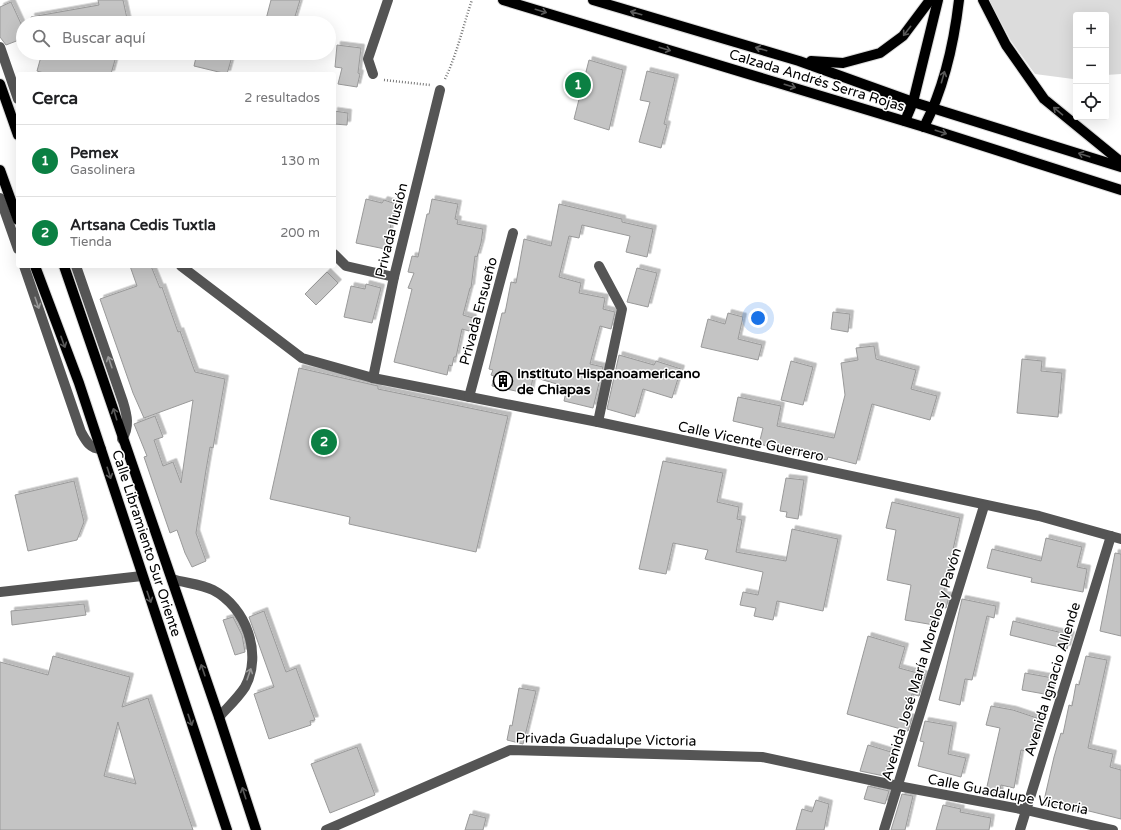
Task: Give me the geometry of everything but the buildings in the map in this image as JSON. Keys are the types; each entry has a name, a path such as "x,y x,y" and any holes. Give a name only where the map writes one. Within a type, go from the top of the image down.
{"main road":[{"name":"Calzada Andrés Serra Rojas","path":"504,0 905,121 1121,190"},
{"name":"Calzada Andrés Serra Rojas","path":"593,0 799,61 913,102 1121,167"},
{"path":"799,61 843,63 880,53 903,36 930,0"},
{"path":"905,121 913,102 938,0"},
{"path":"924,127 934,108 956,31 959,0"},
{"path":"983,0 1006,45 1044,99 1121,162"},
{"path":"0,84 16,129"},
{"path":"0,170 16,214"},
{"name":"Calle Libramiento Sur Oriente","path":"36,268 79,383 227,830"},
{"name":"Calle Libramiento Sur Oriente","path":"65,268 103,377 122,439 219,717 256,830"}],"street":[{"path":"373,74 368,59 388,0"},
{"path":"0,47 16,93"},
{"name":"Privada Ilusión","path":"373,378 394,277 440,90"},
{"path":"0,198 3,213 16,244"},
{"name":"Privada Ensueño","path":"469,397 513,233"},
{"path":"336,256 346,266 394,277"},
{"path":"598,422 622,309 599,266"},
{"path":"25,268 81,432 87,443 97,449 101,449"},
{"path":"77,268 123,402 127,425 126,434 122,439"},
{"name":"Calle Vicente Guerrero","path":"184,268 302,358 373,378 598,422 984,506 1039,516 1116,537"},
{"name":"Avenida José María Morelos y Pavón","path":"884,830 984,506"},
{"name":"Avenida Ignacio Allende","path":"1020,830 1116,537"},
{"path":"0,592 142,576"},
{"path":"172,579 213,590 232,604 246,626 253,662 245,687 219,717"},
{"name":"Privada Guadalupe Victoria","path":"326,830 510,750 762,757 898,786"},
{"name":"Calle Guadalupe Victoria","path":"898,786 1026,810 1113,830"}],"path":[{"path":"373,74 383,80 427,83 440,90 454,62 455,50 472,0"}],"shaded area":[{"path":"989,0 1121,0 1121,74 1109,75 1109,12 1073,12 1073,79 1035,74 1011,41"}],"place":[{"name":"Pemex","path":"578,85"},
{"name":"Instituto Hispanoamericano de Chiapas","path":"503,381"},
{"name":"Artsana Cedis Tuxtla","path":"324,442"}]}
